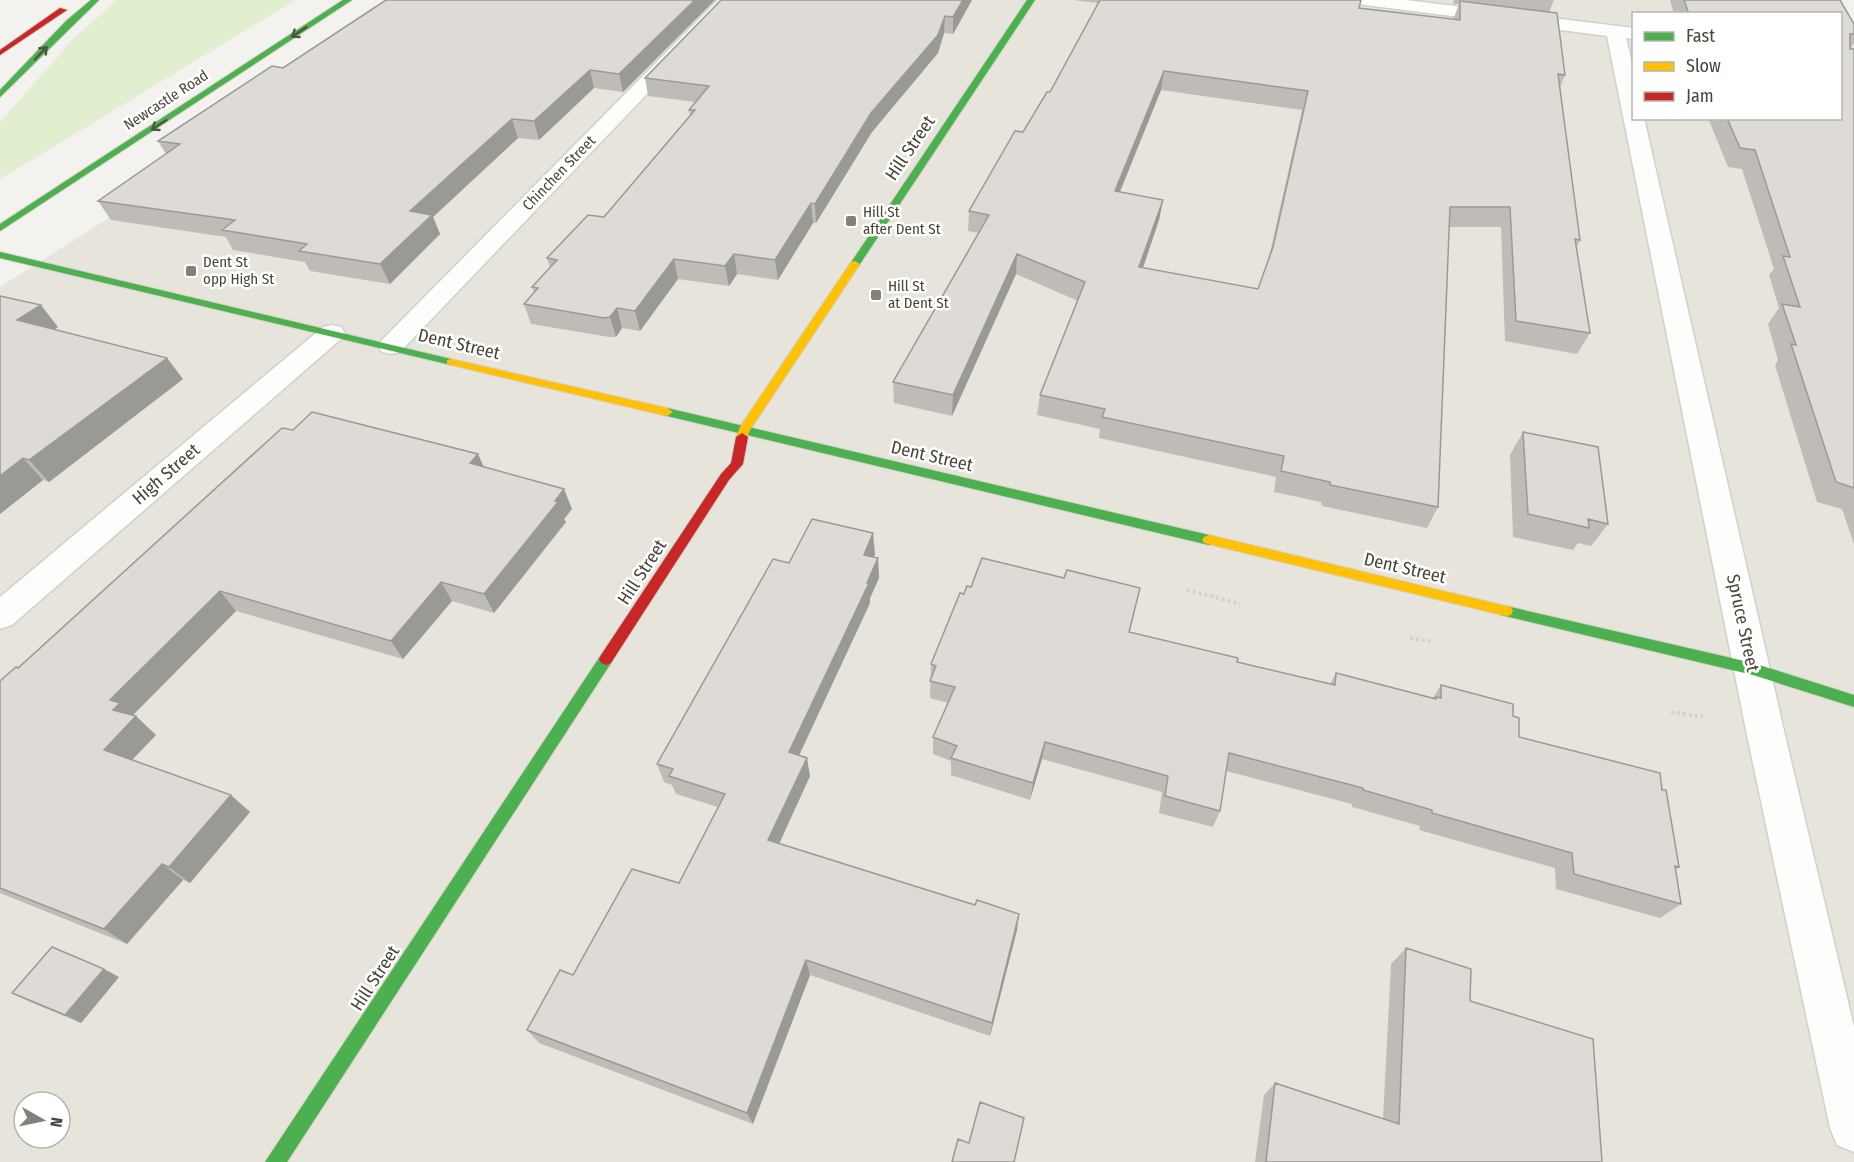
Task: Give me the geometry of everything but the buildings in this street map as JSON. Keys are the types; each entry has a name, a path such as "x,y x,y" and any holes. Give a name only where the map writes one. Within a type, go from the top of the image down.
{"main road":[{"path":"0,53 78,0"},
{"path":"0,95 69,23 95,0"},
{"name":"Newcastle Road","path":"0,228 348,0"},
{"name":"Hill Street","path":"275,1162 719,487 737,464 744,430 1031,0"},
{"name":"Dent Street","path":"0,255 1754,669 1854,701"}],"street":[{"name":"Chinchen Street","path":"391,346 728,0"},
{"path":"1365,0 1404,2 1624,32"},
{"name":"Spruce Street","path":"1624,32 1632,100"},
{"name":"Spruce Street","path":"1635,120 1854,1128"},
{"name":"High Street","path":"0,616 332,333"}],"path":[{"path":"1187,590 1240,604"},
{"path":"1671,712 1703,717"}],"shaded area":[{"path":"428,0 1800,0 1830,12 1632,12 1632,120 1842,120 1842,17 1854,22 1854,1162 0,1162 0,287 104,221"}],"green space":[{"path":"117,0 296,0 0,179 0,122 75,37"}],"traffic: fast":[{"path":"0,95 69,23 95,0"},
{"path":"0,228 348,0"},
{"path":"855,264 1031,0"},
{"path":"0,255 451,362"},
{"path":"667,412 1209,540"},
{"path":"1506,611 1753,669 1854,701"},
{"path":"275,1162 606,659"}],"traffic: slow":[{"path":"742,437 744,430 855,264"},
{"path":"451,362 667,412"},
{"path":"1209,540 1506,611"}],"traffic: jam":[{"path":"0,53 63,10"},
{"path":"606,659 725,477 737,464 742,437"}],"place":[{"name":"Hill St after Dent St","path":"851,221"},
{"name":"Dent St opp High St","path":"191,271"},
{"name":"Hill St at Dent St","path":"876,295"}]}
